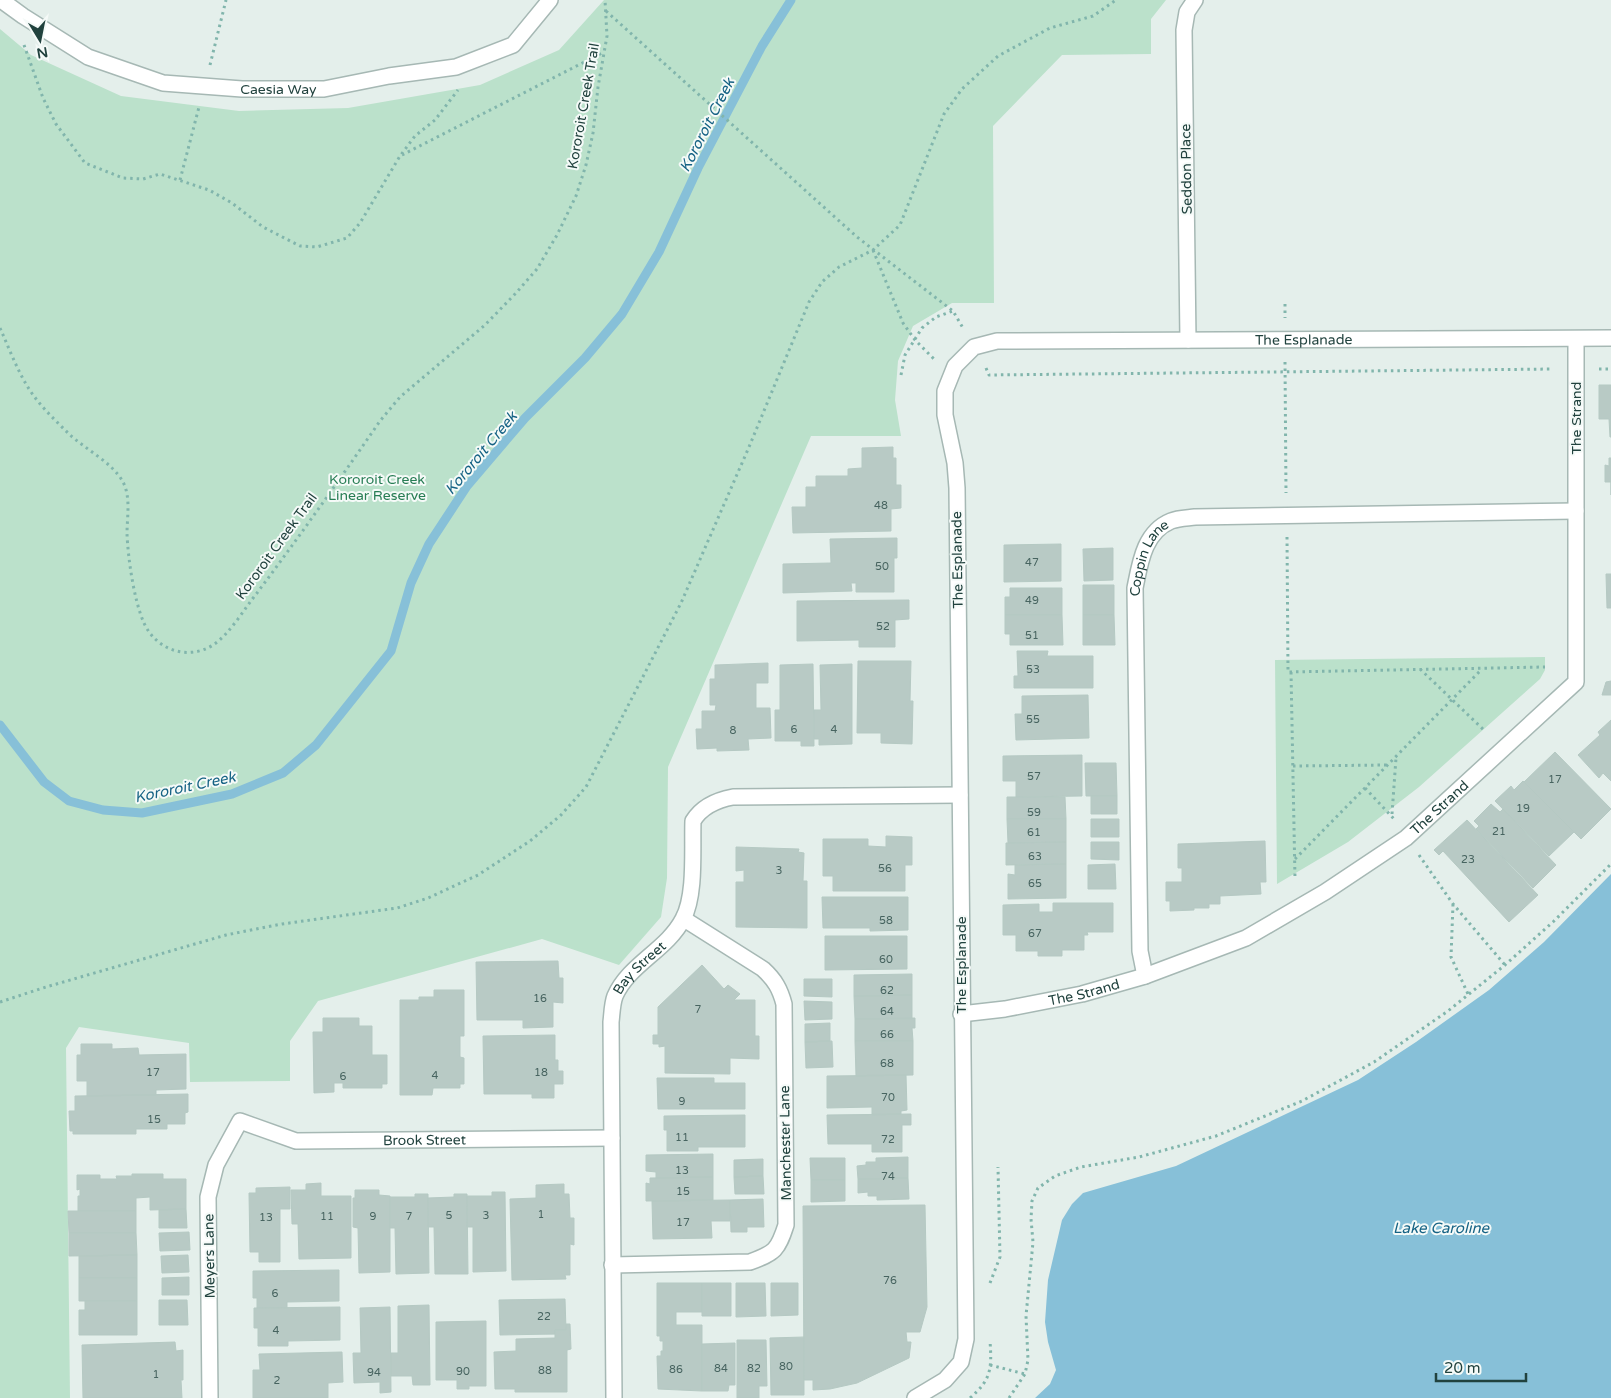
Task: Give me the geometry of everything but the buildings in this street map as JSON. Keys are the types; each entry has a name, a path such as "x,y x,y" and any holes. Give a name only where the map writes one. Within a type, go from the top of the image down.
{"street":[{"name":"Caesia Way","path":"1,0 88,57 163,83 242,89 324,89 389,76 456,67 513,45 550,0"},
{"name":"Seddon Place","path":"1188,340 1184,30 1187,12 1195,0"},
{"name":"The Esplanade","path":"915,1398 945,1380 962,1362 966,1339 956,488 955,463 945,415 945,391 955,366 974,347 997,341 1611,338"},
{"name":"The Strand","path":"961,1014 1005,1009 1082,994 1145,976 1246,938 1325,892 1406,838 1576,682 1576,339"},
{"name":"Coppin Lane","path":"1145,976 1140,951 1135,588 1144,548 1153,534 1171,521 1195,517 1576,511"},
{"name":"Bay Street","path":"614,1398 611,1022 614,998 623,981 675,932 684,919 690,898 693,821 698,812 716,801 733,796 960,795"},
{"name":"Manchester Lane","path":"612,1265 750,1262 770,1254 781,1241 786,1225 784,1004 781,991 775,980 763,969 684,919"},
{"name":"Brook Street","path":"240,1121 296,1141 612,1138"},
{"name":"Meyers Lane","path":"210,1398 208,1197 216,1165 240,1121"}],"path":[{"name":"Kororoit Creek Trail","path":"0,328 16,366 29,390 71,436 118,473 124,484 127,499 127,536 131,570 138,606 150,634 172,650 185,653 200,651 214,644 229,629 380,420 400,396 485,325 537,269 557,235 576,196 586,165 593,133 598,86 607,36 605,0"},
{"path":"0,1002 108,968 226,936 282,924 397,908 428,898 478,875 530,841 561,815 586,787 681,603 750,447 810,302 822,282 839,267 873,250 900,225 944,114 962,89 998,56 1050,28 1093,16 1116,0"},
{"path":"606,11 857,237 953,311 989,375 1611,369"},
{"path":"22,40 43,98 56,124 85,163 122,178 143,179 160,174 209,190 232,203 263,227 300,246 317,247 347,238 360,223 400,156 415,136 435,120 463,84"},
{"path":"400,156 604,52"},
{"path":"873,250 903,323 915,340 950,375"},
{"path":"1284,304 1288,672 1291,672 1295,879"},
{"path":"901,375 905,355 922,328 936,317 953,311"},
{"path":"1291,672 1545,667"},
{"path":"1295,859 1483,668"},
{"path":"1420,669 1451,701 1485,731"},
{"path":"1392,814 1397,756"},
{"path":"1293,766 1388,765"},
{"path":"1365,788 1392,814 1406,838 1454,904 1505,965"},
{"path":"1009,1398 1025,1374 1028,1360 1026,1316 1033,1242 1032,1201 1038,1188 1055,1176 1081,1167 1140,1157 1216,1136 1302,1101 1374,1062 1448,1012 1505,965 1554,921 1611,864"},
{"path":"1454,904 1451,957 1468,995"},
{"path":"989,1286 1000,1257 998,1167"},
{"path":"970,1398 988,1378 992,1357 990,1338"},
{"path":"990,1365 1025,1374"}],"green space":[{"name":"Kororoit Creek Linear Reserve","path":"604,0 1166,0 1151,19 1151,54 1062,55 993,126 994,303 952,303 913,326 898,361 895,400 901,436 811,436 668,767 667,878 661,917 619,965 542,939 318,1001 290,1041 290,1081 190,1082 189,1043 79,1027 66,1048 70,1398 0,1398 0,29 31,55 121,96 239,111 348,108 480,85 559,50"},
{"path":"1545,657 1545,670 1540,679 1419,787 1348,842 1277,884 1275,660"}],"water":[{"name":"Lake Caroline","path":"1611,874 1611,1398 1035,1398 1050,1384 1056,1370 1048,1342 1045,1322 1048,1280 1062,1220 1072,1204 1083,1193 1176,1166 1358,1080 1416,1042 1489,990 1544,942"}],"waterway":[{"name":"Kororoit Creek","path":"0,725 44,782 69,801 103,810 142,813 232,794 283,773 316,745 391,651 411,583 429,544 467,486 525,418 585,358 622,314 659,252 698,168 762,46 791,0"}]}
